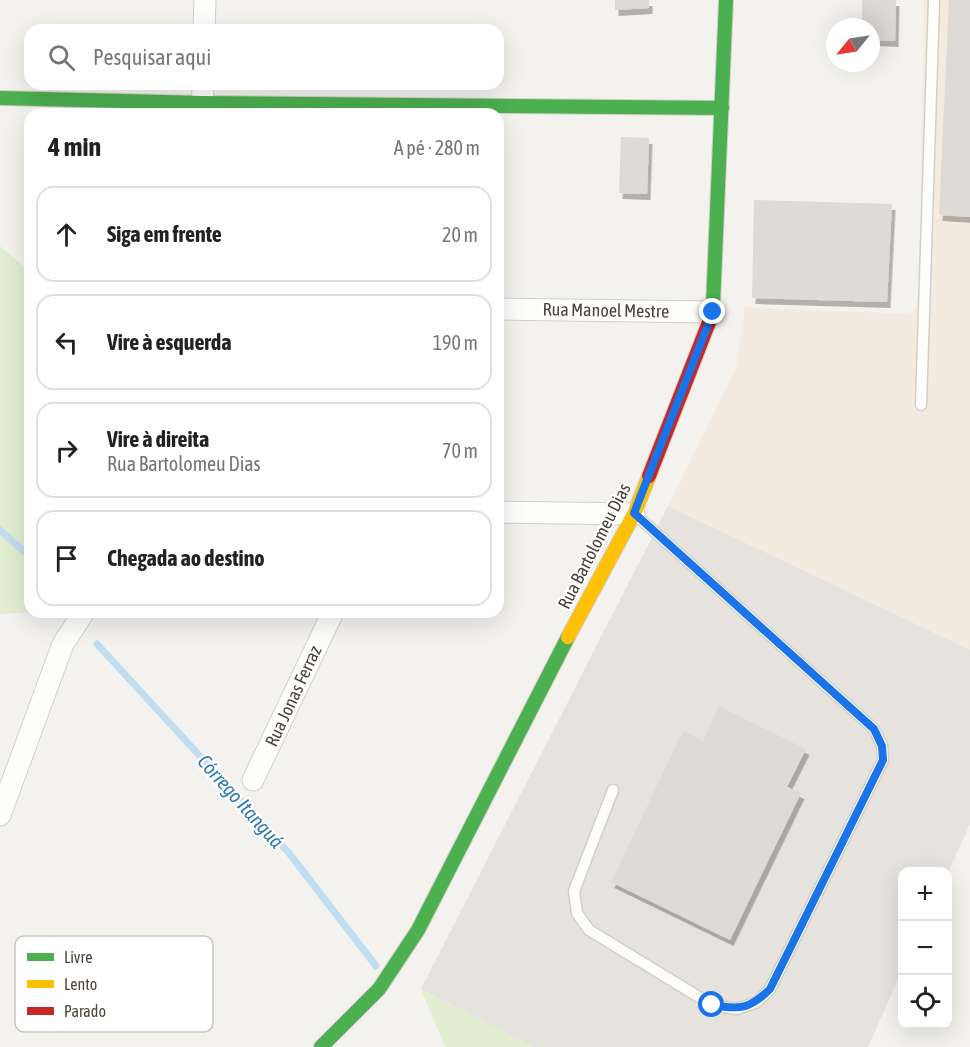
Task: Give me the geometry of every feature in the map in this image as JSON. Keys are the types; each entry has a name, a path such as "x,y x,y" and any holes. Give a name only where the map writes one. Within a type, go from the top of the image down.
{"street":[{"path":"204,24 205,0"},
{"name":"Rua Bartolomeu Dias","path":"321,1047 379,989 418,930 537,694 634,513 713,312 726,0"},
{"path":"0,98 722,108"},
{"name":"Rua Manoel Mestre","path":"504,309 713,312"},
{"path":"504,512 634,513"},
{"path":"0,815 63,644 80,618"},
{"name":"Rua Jonas Ferraz","path":"253,780 330,618"}],"lane":[{"path":"921,405 934,0"},
{"path":"613,790 574,891 577,913 590,930 712,1005 737,1009 757,1002 770,989 883,760 882,746 874,729 634,513"}],"shaded area":[{"path":"924,0 970,0 970,650 668,506 736,368 745,307 910,314 919,306"},
{"path":"668,506 970,650 970,824 951,867 898,867 898,980 868,1047 534,1047 421,989"}],"green space":[{"path":"0,246 24,267 24,613 0,614"},
{"path":"421,989 534,1047 445,1047"}],"building":[{"path":"615,0 649,0 649,8 615,10"},
{"path":"862,0 896,0 895,41 880,40 880,18 862,18"},
{"path":"949,0 970,0 970,217 939,215"},
{"path":"621,137 649,138 647,194 619,193"},
{"path":"754,200 892,204 887,302 752,298"},
{"path":"719,706 806,749 787,787 801,793 730,940 611,882 683,731 703,741"}],"waterway":[{"name":"Córrego Itanguá","path":"0,530 24,552"},
{"name":"Córrego Itanguá","path":"97,644 289,853 376,966"}],"traffic: fast":[{"path":"713,305 726,0"},
{"path":"0,98 202,103 722,108"},
{"path":"321,1047 379,989 418,930 568,637"}],"traffic: slow":[{"path":"568,637 634,514 649,476"}],"traffic: jam":[{"path":"649,476 713,312 713,305"}],"route":[{"path":"712,1005 737,1009 757,1002 770,989 883,760 882,746 874,729 634,513 713,312"}]}
